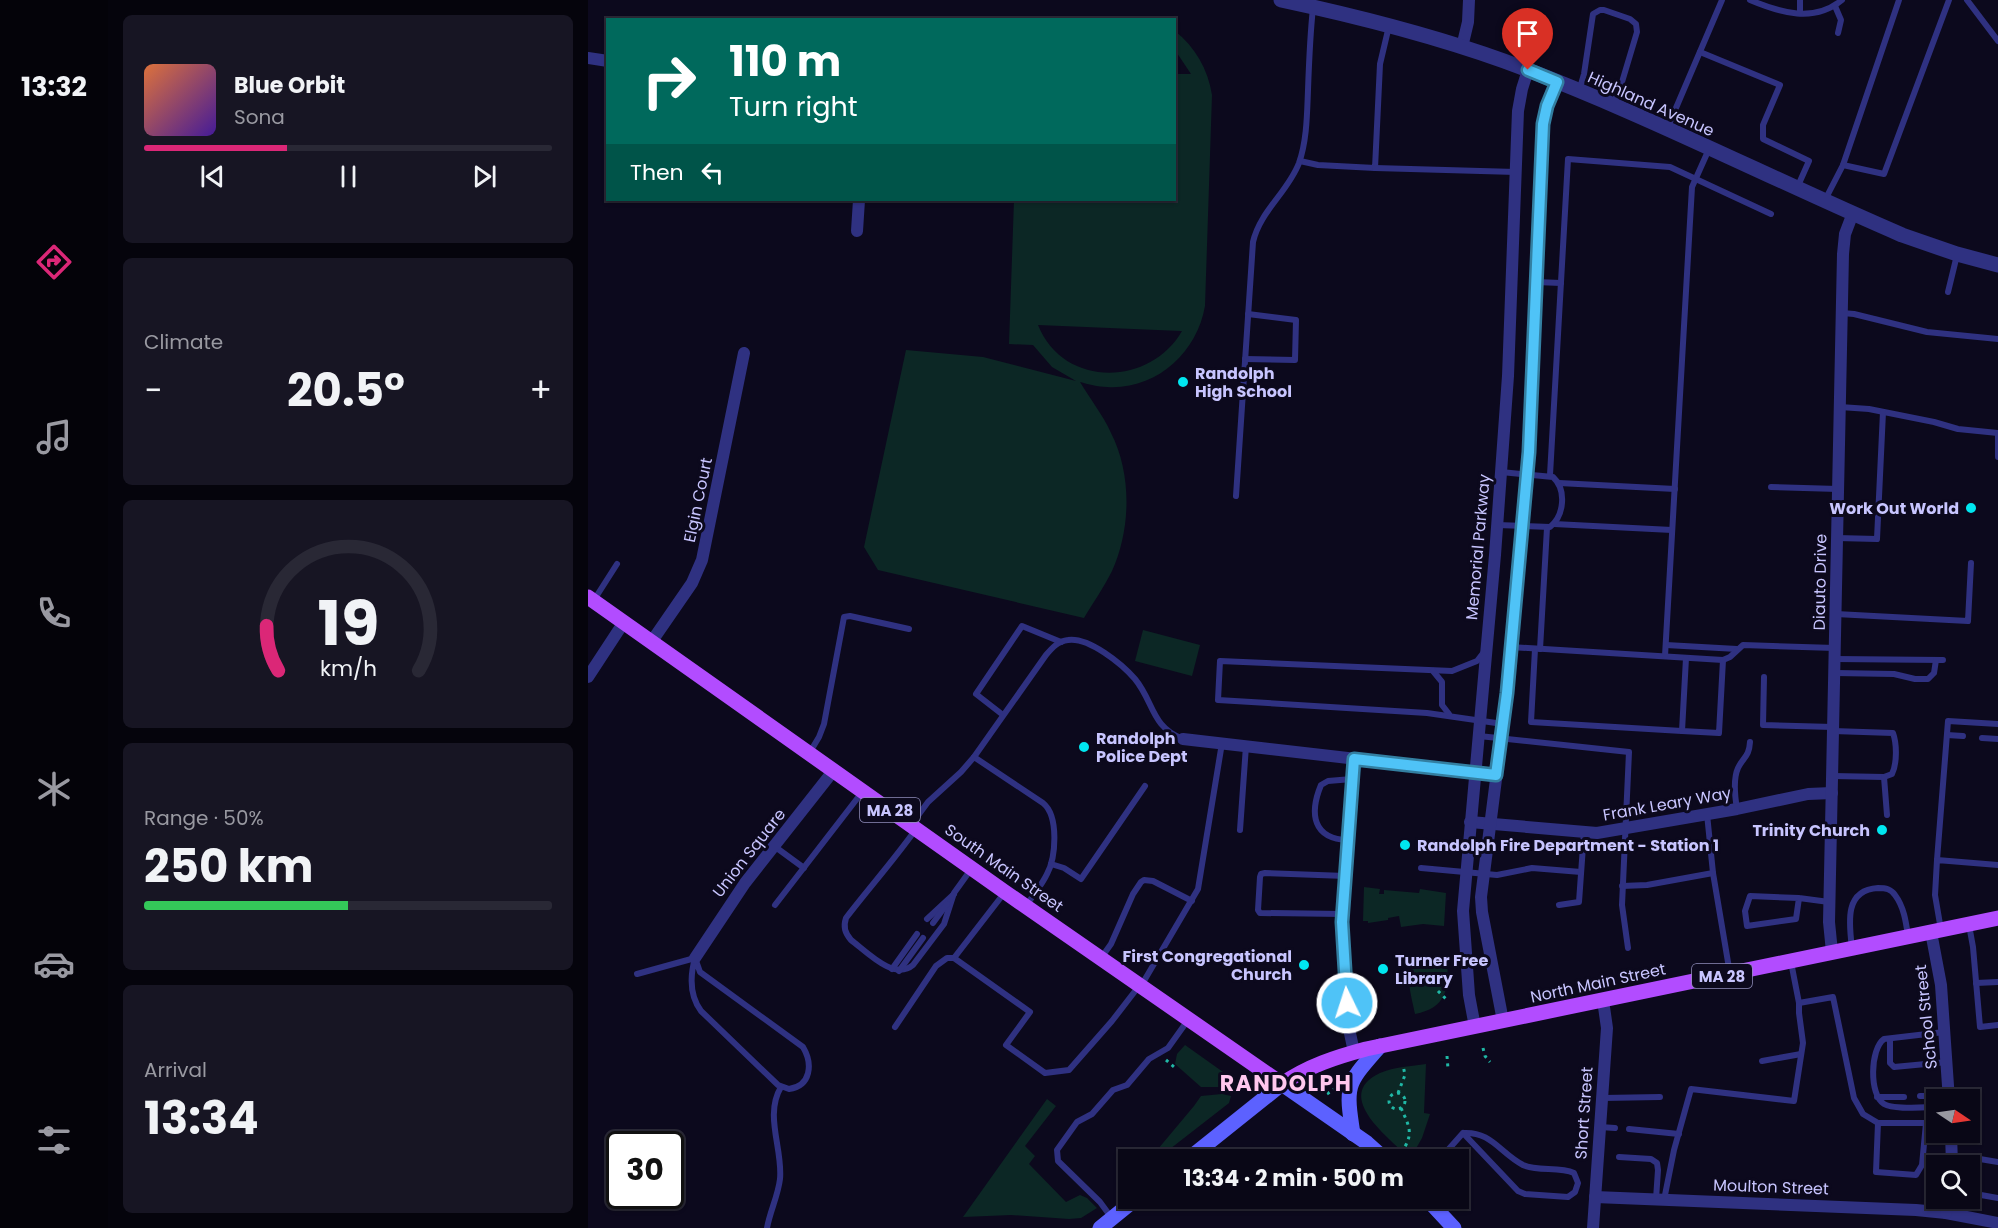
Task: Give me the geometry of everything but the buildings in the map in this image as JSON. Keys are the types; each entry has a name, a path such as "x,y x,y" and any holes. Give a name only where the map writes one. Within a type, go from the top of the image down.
{"main road":[{"name":"South Main Street","path":"591,599 1005,892 1282,1084"},
{"name":"North Main Street","path":"1282,1084 1308,1068 1354,1052 1998,918"},
{"path":"1353,1134 1349,1090 1354,1076 1380,1046"},
{"path":"1200,1149 1282,1084 1353,1134 1363,1149"},
{"path":"1100,1228 1123,1209"},
{"path":"1436,1209 1454,1228"}],"street":[{"name":"Highland Avenue","path":"1281,0 1389,25 1528,70 1902,235 1957,255 1998,265"},
{"path":"1462,47 1468,22 1469,0"},
{"path":"588,58 606,61"},
{"name":"Memorial Parkway","path":"1475,1027 1469,995 1463,922 1508,376 1519,101 1528,70"},
{"path":"1503,1021 1481,907 1503,724 1527,474 1543,124 1547,106 1557,82"},
{"path":"857,231 859,201"},
{"name":"Diauto Drive","path":"1832,952 1829,902 1842,313 1844,244 1853,213"},
{"name":"Elgin Court","path":"652,641 692,583 702,560 744,353"},
{"path":"588,677 624,622"},
{"path":"1183,739 1496,775"},
{"path":"1354,759 1343,914 1348,1024 1354,1052"},
{"name":"Union Square","path":"695,958 745,883 834,770"},
{"name":"Frank Leary Way","path":"1470,822 1597,833 1737,809 1801,795 1832,793"},
{"name":"School Street","path":"1936,931 1948,1089"},
{"name":"Short Street","path":"1593,1228 1607,1028 1603,1000"},
{"name":"Moulton Street","path":"1595,1197 1864,1207 1946,1213"},
{"path":"1947,1209 1946,1213 1998,1223"}],"lane":[{"path":"1667,130 1722,0"},
{"path":"1750,0 1774,10 1800,13 1824,12 1842,0"},
{"path":"1800,0 1800,13"},
{"path":"1824,200 1843,165 1899,0"},
{"path":"1843,165 1884,174 1949,0"},
{"path":"1967,0 1998,40"},
{"path":"1834,6 1841,20 1838,33"},
{"path":"1236,496 1255,234 1261,221 1291,180 1300,161 1306,120 1309,43 1314,7"},
{"path":"1578,91 1584,74 1593,14 1604,10 1630,19 1636,24 1637,32 1612,106"},
{"path":"1375,168 1380,64 1389,25"},
{"path":"1700,52 1780,85 1763,125 1763,139 1809,161 1797,188"},
{"path":"1665,656 1692,187 1709,149"},
{"path":"1550,475 1568,159 1668,167 1771,214"},
{"path":"1300,161 1318,165 1375,168 1516,172"},
{"path":"1948,292 1957,255"},
{"path":"1536,282 1561,283"},
{"path":"1842,313 1927,332 1998,339"},
{"path":"1245,359 1295,360 1296,320 1248,314"},
{"path":"1840,407 1883,412 1958,429 1998,434 1998,457"},
{"path":"1837,538 1877,539 1883,412"},
{"path":"1501,472 1550,475 1559,483 1675,489"},
{"path":"1554,524 1562,503 1559,483"},
{"path":"1771,487 1838,489"},
{"path":"1497,525 1547,528 1554,524 1672,530"},
{"path":"1547,528 1531,722 1719,733 1724,660"},
{"path":"1836,615 1968,621 1971,563"},
{"path":"591,599 617,564"},
{"path":"809,753 824,724 844,617 850,616 909,629"},
{"path":"1003,715 976,694 1022,626 1061,642"},
{"path":"954,893 944,924 914,965 907,970 896,970 847,936 844,924 846,918 874,881 897,856 928,802 974,757 1052,648 1071,639 1084,642 1118,663 1141,687 1161,725 1183,739"},
{"path":"1666,645 1737,649"},
{"path":"1511,647 1724,660 1745,645 1835,654 1944,660"},
{"path":"1486,649 1477,661 1453,671 1220,661 1218,700 1452,716 1503,724"},
{"path":"1682,731 1686,658"},
{"path":"1835,673 1894,674 1915,679 1928,679 1934,673 1936,660"},
{"path":"1431,670 1441,679 1443,708 1452,716"},
{"path":"1764,677 1763,725 1893,733 1895,739 1893,774 1884,777 1833,777"},
{"path":"1936,931 1937,860 1948,721 1998,724"},
{"path":"1947,735 1963,736"},
{"path":"1478,736 1629,752 1622,912 1628,948"},
{"path":"1982,738 1998,739"},
{"path":"1737,809 1735,794 1737,771 1749,754 1750,742"},
{"path":"954,958 1030,1012 1006,1045 1045,1073 1069,1070 1140,986 1192,901 1199,885 1222,743"},
{"path":"1240,830 1246,746"},
{"path":"974,757 1049,809 1053,817 1051,864 1026,906"},
{"path":"1884,777 1887,815"},
{"path":"1349,840 1335,839 1322,834 1318,826 1316,805 1321,785 1353,779"},
{"path":"1051,864 1064,868 1081,879 1145,786"},
{"path":"775,905 863,791"},
{"path":"1707,814 1713,873 1730,974"},
{"path":"1559,905 1579,902 1584,832"},
{"path":"774,846 804,868"},
{"path":"1937,860 1998,865"},
{"path":"930,921 972,868"},
{"path":"1421,868 1501,875 1532,868 1581,872"},
{"path":"1343,914 1260,913 1258,910 1260,877 1265,873 1346,876"},
{"path":"1623,886 1647,885 1713,873"},
{"path":"1101,958 1111,944 1133,894 1144,880 1153,881 1192,901"},
{"path":"1852,948 1849,920 1852,906 1857,897 1869,890 1888,889 1894,894 1904,912 1908,937"},
{"path":"896,1027 936,966 943,960 954,958 1005,892"},
{"path":"1799,898 1796,919 1747,926 1745,911 1750,896 1799,898 1829,902"},
{"path":"1969,924 1980,1027 1998,1026"},
{"path":"896,970 920,936"},
{"path":"637,974 695,958"},
{"path":"695,958 700,972 803,1047 809,1061 807,1077 802,1084 789,1089 781,1087 697,1005 692,985 695,958"},
{"path":"1660,1200 1665,1189 1691,1089 1794,1101 1803,1043 1800,1003 1791,962"},
{"path":"1976,983 1998,982"},
{"path":"1800,1003 1833,997 1854,1098 1863,1114 1878,1123 1926,1123 1922,1165 1916,1175 1876,1172 1878,1123"},
{"path":"1112,1218 1100,1202 1058,1161 1057,1150 1079,1121 1092,1114 1113,1090 1127,1085 1149,1059 1168,1048 1189,1020"},
{"path":"1926,1107 1890,1107 1877,1098 1874,1084 1874,1052 1880,1042 1890,1038 1945,1032"},
{"path":"1890,1038 1890,1063 1894,1067 1947,1062"},
{"path":"1762,1061 1801,1054"},
{"path":"767,1228 780,1176 774,1108 776,1096 781,1087"},
{"path":"1920,1096 1926,1096"},
{"path":"1602,1098 1660,1097"},
{"path":"1877,1098 1904,1097"},
{"path":"1600,1127 1615,1128"},
{"path":"1629,1129 1679,1134"},
{"path":"1448,1149 1463,1133 1474,1132 1484,1136 1524,1166 1570,1171 1576,1176 1578,1183 1575,1192 1568,1197 1522,1193 1463,1133"},
{"path":"1619,1157 1651,1159 1657,1163 1660,1200"},
{"path":"1980,1159 1998,1162"},
{"path":"1980,1194 1998,1198"}],"path":[{"path":"1438,991 1446,999"},
{"path":"1484,1048 1485,1056 1490,1062"},
{"path":"1447,1056 1448,1069"},
{"path":"1398,1093 1405,1075 1403,1065"},
{"path":"1398,1093 1405,1100 1405,1105 1401,1108 1394,1108 1390,1102 1392,1095 1398,1093"},
{"path":"1401,1108 1410,1134 1409,1141 1404,1149"}],"green space":[{"path":"1176,32 1200,59 1212,95 1205,306 1201,323 1193,339 1171,365 1157,375 1125,386 1104,387 1080,382 1100,413 1118,449 1123,466 1127,502 1126,520 1118,555 1106,583 1084,618 878,570 864,547 906,350 983,357 1076,381 1052,367 1033,345 1009,344 1014,201 1176,201 1176,74 1191,74 1176,52","holes":["1038,325 1182,331 1168,349 1150,363 1129,370 1107,373 1086,369 1067,360 1050,346"]},
{"path":"1143,630 1200,645 1192,676 1135,661"},
{"path":"1364,887 1380,889 1379,894 1384,894 1384,890 1419,893 1420,889 1446,893 1444,926 1423,924 1401,927 1399,916 1368,923 1368,921 1363,921"},
{"path":"1421,960 1421,963 1447,960 1446,988 1440,1002 1426,1011 1415,1014 1409,983 1411,969"},
{"path":"1185,1045 1230,1077 1235,1084 1234,1087 1201,1087 1175,1064 1177,1054"},
{"path":"1426,1064 1424,1113 1430,1114 1416,1149 1400,1149 1379,1129 1363,1105 1361,1093 1366,1082 1380,1073"},
{"path":"1222,1094 1231,1096 1229,1103 1170,1149 1158,1149 1194,1106 1201,1096"},
{"path":"1047,1099 1056,1106 1025,1146 1035,1156 1029,1164 1066,1202 1080,1195 1087,1198 1097,1208 1081,1218 1069,1219 1011,1215 963,1217"}],"place":[{"name":"Randolph High School","path":"1183,382"},
{"name":"Work Out World","path":"1971,508"},
{"name":"Randolph Police Dept","path":"1084,747"},
{"name":"Trinity Church","path":"1882,830"},
{"name":"Randolph Fire Department - Station 1","path":"1405,845"},
{"name":"First Congregational Church","path":"1304,965"},
{"name":"Turner Free Library","path":"1383,969"}],"district":[{"name":"RANDOLPH","path":"1286,1083"}],"route":[{"path":"1347,1003 1342,922 1354,759 1496,775 1507,693 1529,452 1543,124 1547,106 1557,82 1528,70"}]}
